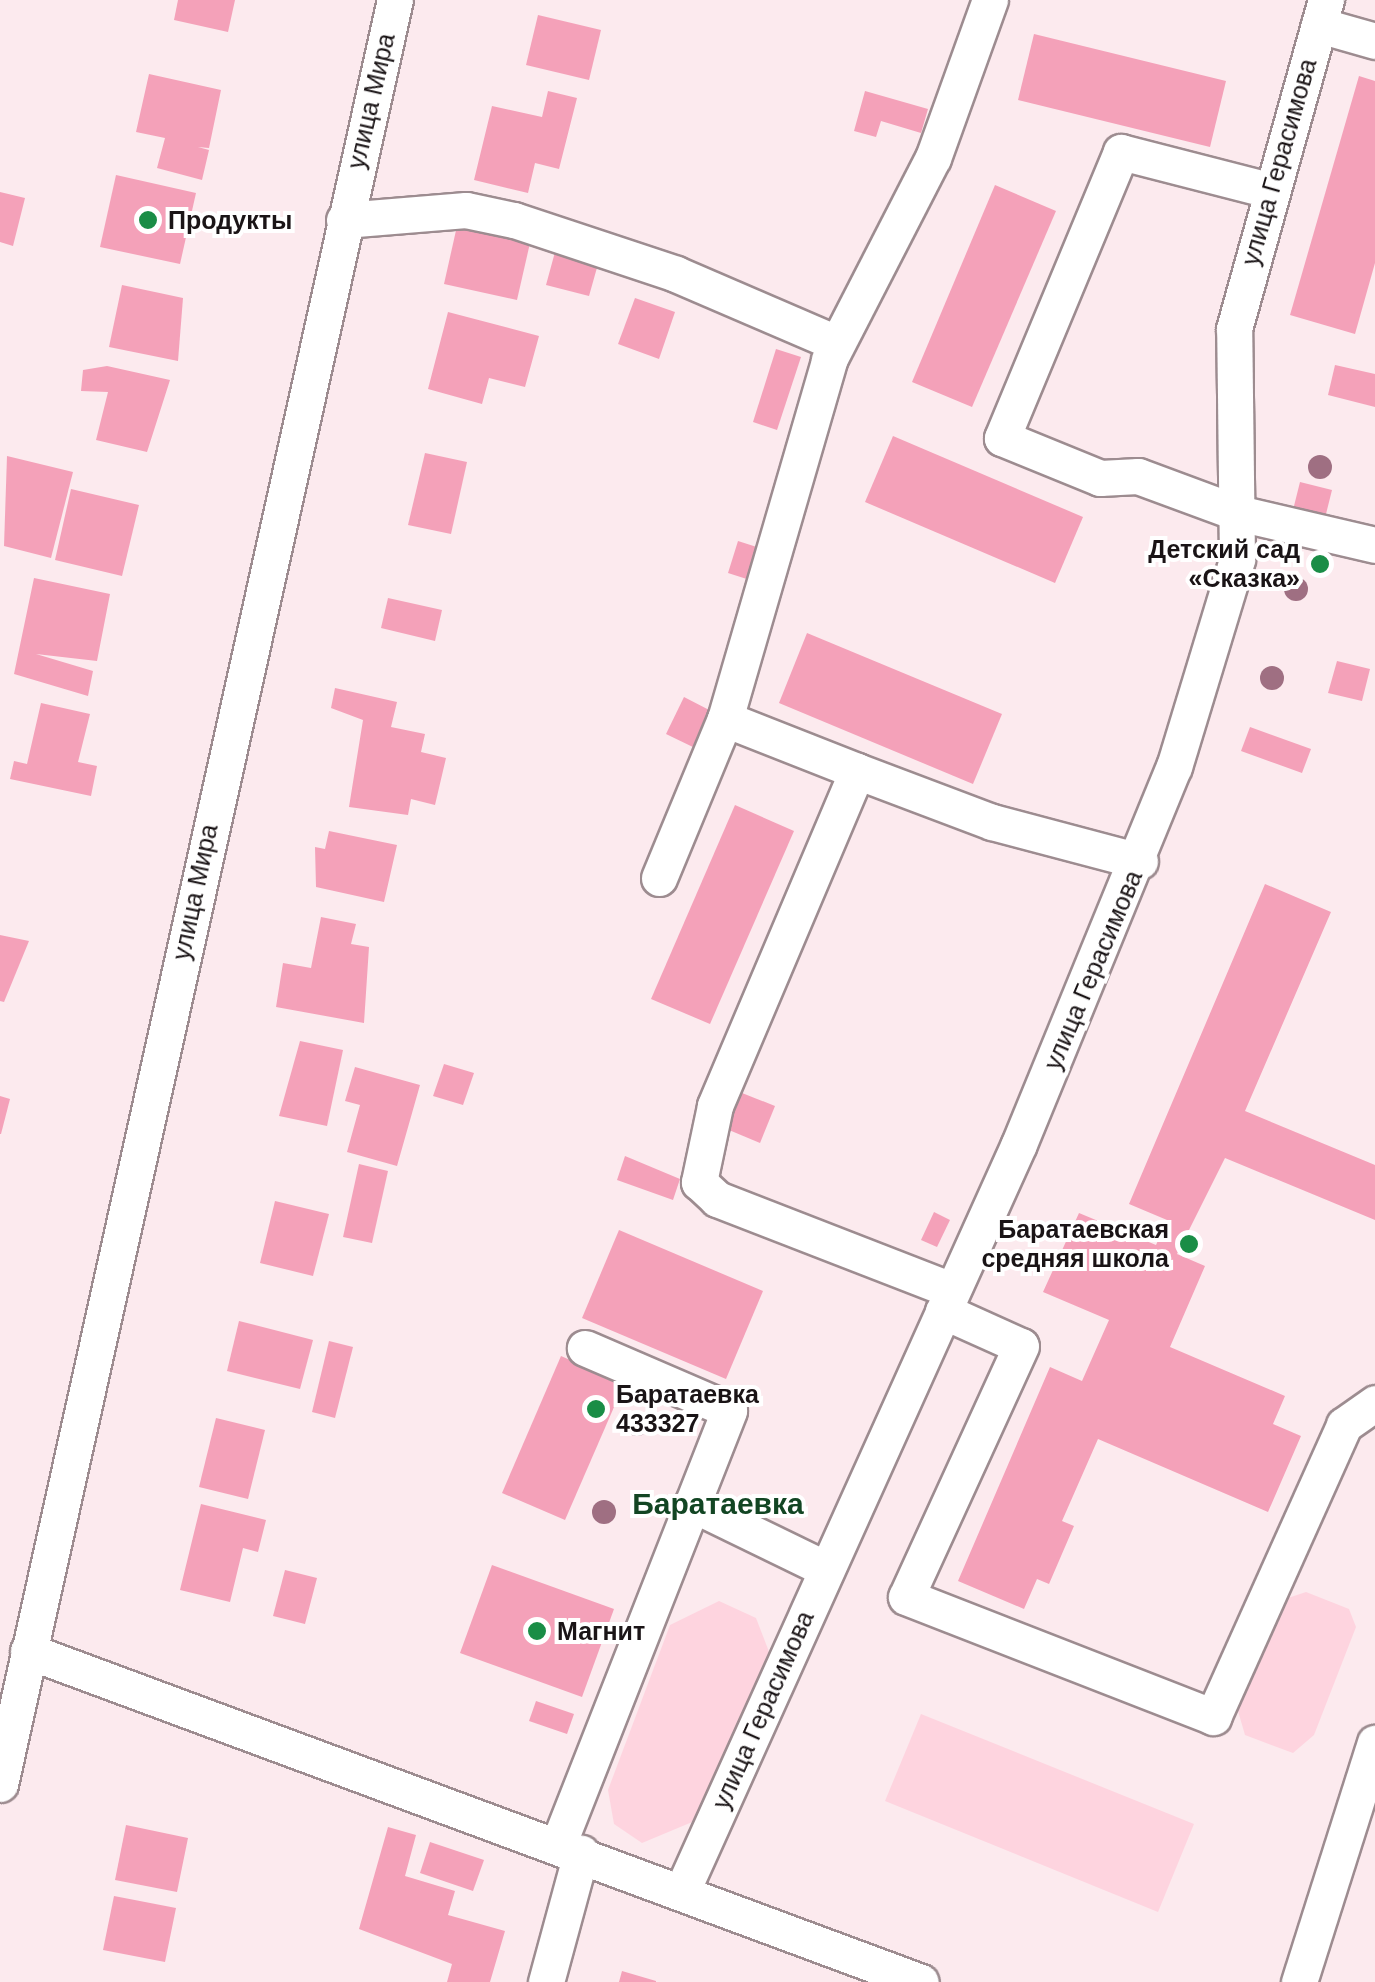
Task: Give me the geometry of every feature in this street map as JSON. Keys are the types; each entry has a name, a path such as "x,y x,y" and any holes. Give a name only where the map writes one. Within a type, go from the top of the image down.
{"street":[{"name":"улица Мира","path":"0,1784 395,0"},
{"path":"658,878 725,719 836,344 925,176 990,0"},
{"path":"1322,12 1375,42"},
{"name":"улица Герасимова","path":"682,1891 1140,862 1230,597 1238,513 1234,330 1269,190 1322,12"},
{"path":"1269,190 1121,152 1002,438 1100,478 1138,476 1238,513 1375,545"},
{"path":"344,220 466,210 514,220 676,274 836,344"},
{"path":"725,719 992,822 1140,862"},
{"path":"858,771 715,1106 699,1182 717,1199 948,1300 1021,1346 906,1597 1213,1717 1344,1426 1375,1403"},
{"path":"546,1982 569,1849 729,1410 585,1348"},
{"path":"692,1504 826,1569"},
{"path":"28,1651 920,1982"},
{"path":"1299,1982 1375,1743"}],"shaded area":[{"path":"1306,1592 1349,1609 1356,1627 1314,1735 1293,1753 1245,1735 1238,1711 1285,1599"},
{"path":"719,1601 756,1618 771,1657 697,1820 642,1843 614,1824 608,1790 670,1625"},
{"path":"921,1714 1194,1824 1158,1912 885,1801"}],"building":[{"path":"178,0 235,0 228,32 174,20"},
{"path":"538,15 601,30 589,80 526,65"},
{"path":"1034,34 1226,81 1210,147 1018,100"},
{"path":"149,74 221,90 209,148 198,147 209,150 202,180 157,168 165,138 136,132"},
{"path":"1359,76 1375,81 1375,263 1355,334 1290,315"},
{"path":"548,91 577,98 559,169 535,163 528,193 474,180 492,106 542,117"},
{"path":"865,91 928,109 921,133 881,121 876,137 854,131"},
{"name":"Продукты","path":"116,175 196,193 180,264 100,247"},
{"path":"995,185 1056,211 972,407 912,382"},
{"path":"0,192 25,198 13,246 0,242"},
{"path":"457,226 530,243 517,300 444,284"},
{"path":"555,252 598,264 589,296 546,285"},
{"path":"122,285 183,298 178,361 109,347"},
{"path":"635,298 675,312 659,359 618,344"},
{"path":"448,312 539,336 525,387 489,378 482,404 428,389"},
{"path":"776,349 801,357 777,430 753,422"},
{"path":"1335,365 1375,374 1375,407 1328,395"},
{"path":"107,366 170,380 147,452 96,440 108,392 81,391 83,370"},
{"path":"893,436 1083,517 1055,583 865,502"},
{"path":"425,453 467,462 451,534 408,525"},
{"path":"7,456 73,472 51,558 4,546"},
{"path":"1300,482 1332,490 1324,522 1292,514"},
{"path":"71,489 139,505 122,576 55,560"},
{"path":"738,541 763,549 753,581 728,573"},
{"path":"34,578 110,594 97,661 36,654 93,671 88,696 14,674"},
{"path":"388,598 442,610 435,641 381,628"},
{"path":"807,633 1002,714 973,784 779,703"},
{"path":"1337,661 1370,669 1362,701 1328,693"},
{"path":"335,688 397,702 391,727 425,734 421,752 446,758 435,805 411,799 408,815 349,807 363,720 331,708"},
{"path":"684,697 715,713 697,749 666,734"},
{"path":"41,703 90,714 78,762 97,766 91,796 10,779 14,761 27,764"},
{"path":"1250,727 1311,749 1302,773 1241,751"},
{"path":"735,805 794,831 710,1024 651,999"},
{"path":"329,831 397,845 384,902 316,887 315,847 325,849"},
{"path":"1265,884 1331,912 1245,1111 1375,1165 1375,1220 1225,1158 1177,1254 1205,1266 1170,1347 1285,1396 1273,1424 1301,1436 1268,1512 1098,1439 1062,1521 1074,1526 1049,1584 1037,1579 1024,1609 958,1581 1050,1367 1082,1381 1109,1320 1043,1292 1079,1213 1156,1245 1167,1220 1129,1204"},
{"path":"321,917 356,924 351,944 369,947 364,1023 276,1007 283,963 311,968"},
{"path":"0,935 29,941 4,1002 0,1001"},
{"path":"300,1041 343,1050 327,1126 279,1116"},
{"path":"444,1064 474,1073 463,1105 433,1096"},
{"path":"355,1067 420,1085 397,1166 347,1152 360,1105 345,1101"},
{"path":"732,1089 775,1106 760,1143 717,1125"},
{"path":"0,1096 10,1099 1,1134 0,1134"},
{"path":"625,1156 680,1179 673,1200 617,1180"},
{"path":"359,1164 388,1171 372,1243 343,1237"},
{"path":"275,1201 329,1214 313,1276 260,1263"},
{"path":"934,1212 950,1220 937,1247 921,1240"},
{"path":"619,1230 763,1291 726,1379 582,1318"},
{"path":"239,1321 313,1340 300,1389 227,1371"},
{"path":"329,1341 353,1347 335,1418 312,1412"},
{"path":"561,1356 624,1384 565,1520 502,1493"},
{"path":"216,1418 265,1430 248,1499 199,1487"},
{"path":"201,1504 266,1520 258,1552 243,1548 230,1602 180,1590"},
{"name":"Магнит","path":"492,1565 614,1609 582,1697 460,1653"},
{"path":"285,1570 317,1578 305,1624 273,1616"},
{"path":"536,1701 574,1714 567,1734 529,1721"},
{"path":"126,1825 188,1838 177,1892 115,1880"},
{"path":"388,1827 416,1835 405,1876 455,1891 448,1915 505,1931 490,1982 447,1982 452,1964 359,1929"},
{"path":"430,1842 484,1860 473,1891 420,1873"},
{"path":"114,1896 176,1908 165,1962 103,1950"},
{"path":"622,1971 656,1981 656,1982 619,1982"}],"place":[{"name":"Продукты","path":"148,220"},
{"name":"Детский сад «Сказка»","path":"1320,564"},
{"name":"Баратаевская средняя школа","path":"1189,1244"},
{"name":"Баратаевка 433327","path":"596,1409"},
{"name":"Магнит","path":"537,1631"}],"district":[{"name":"Баратаевка","path":"718,1504"}]}
